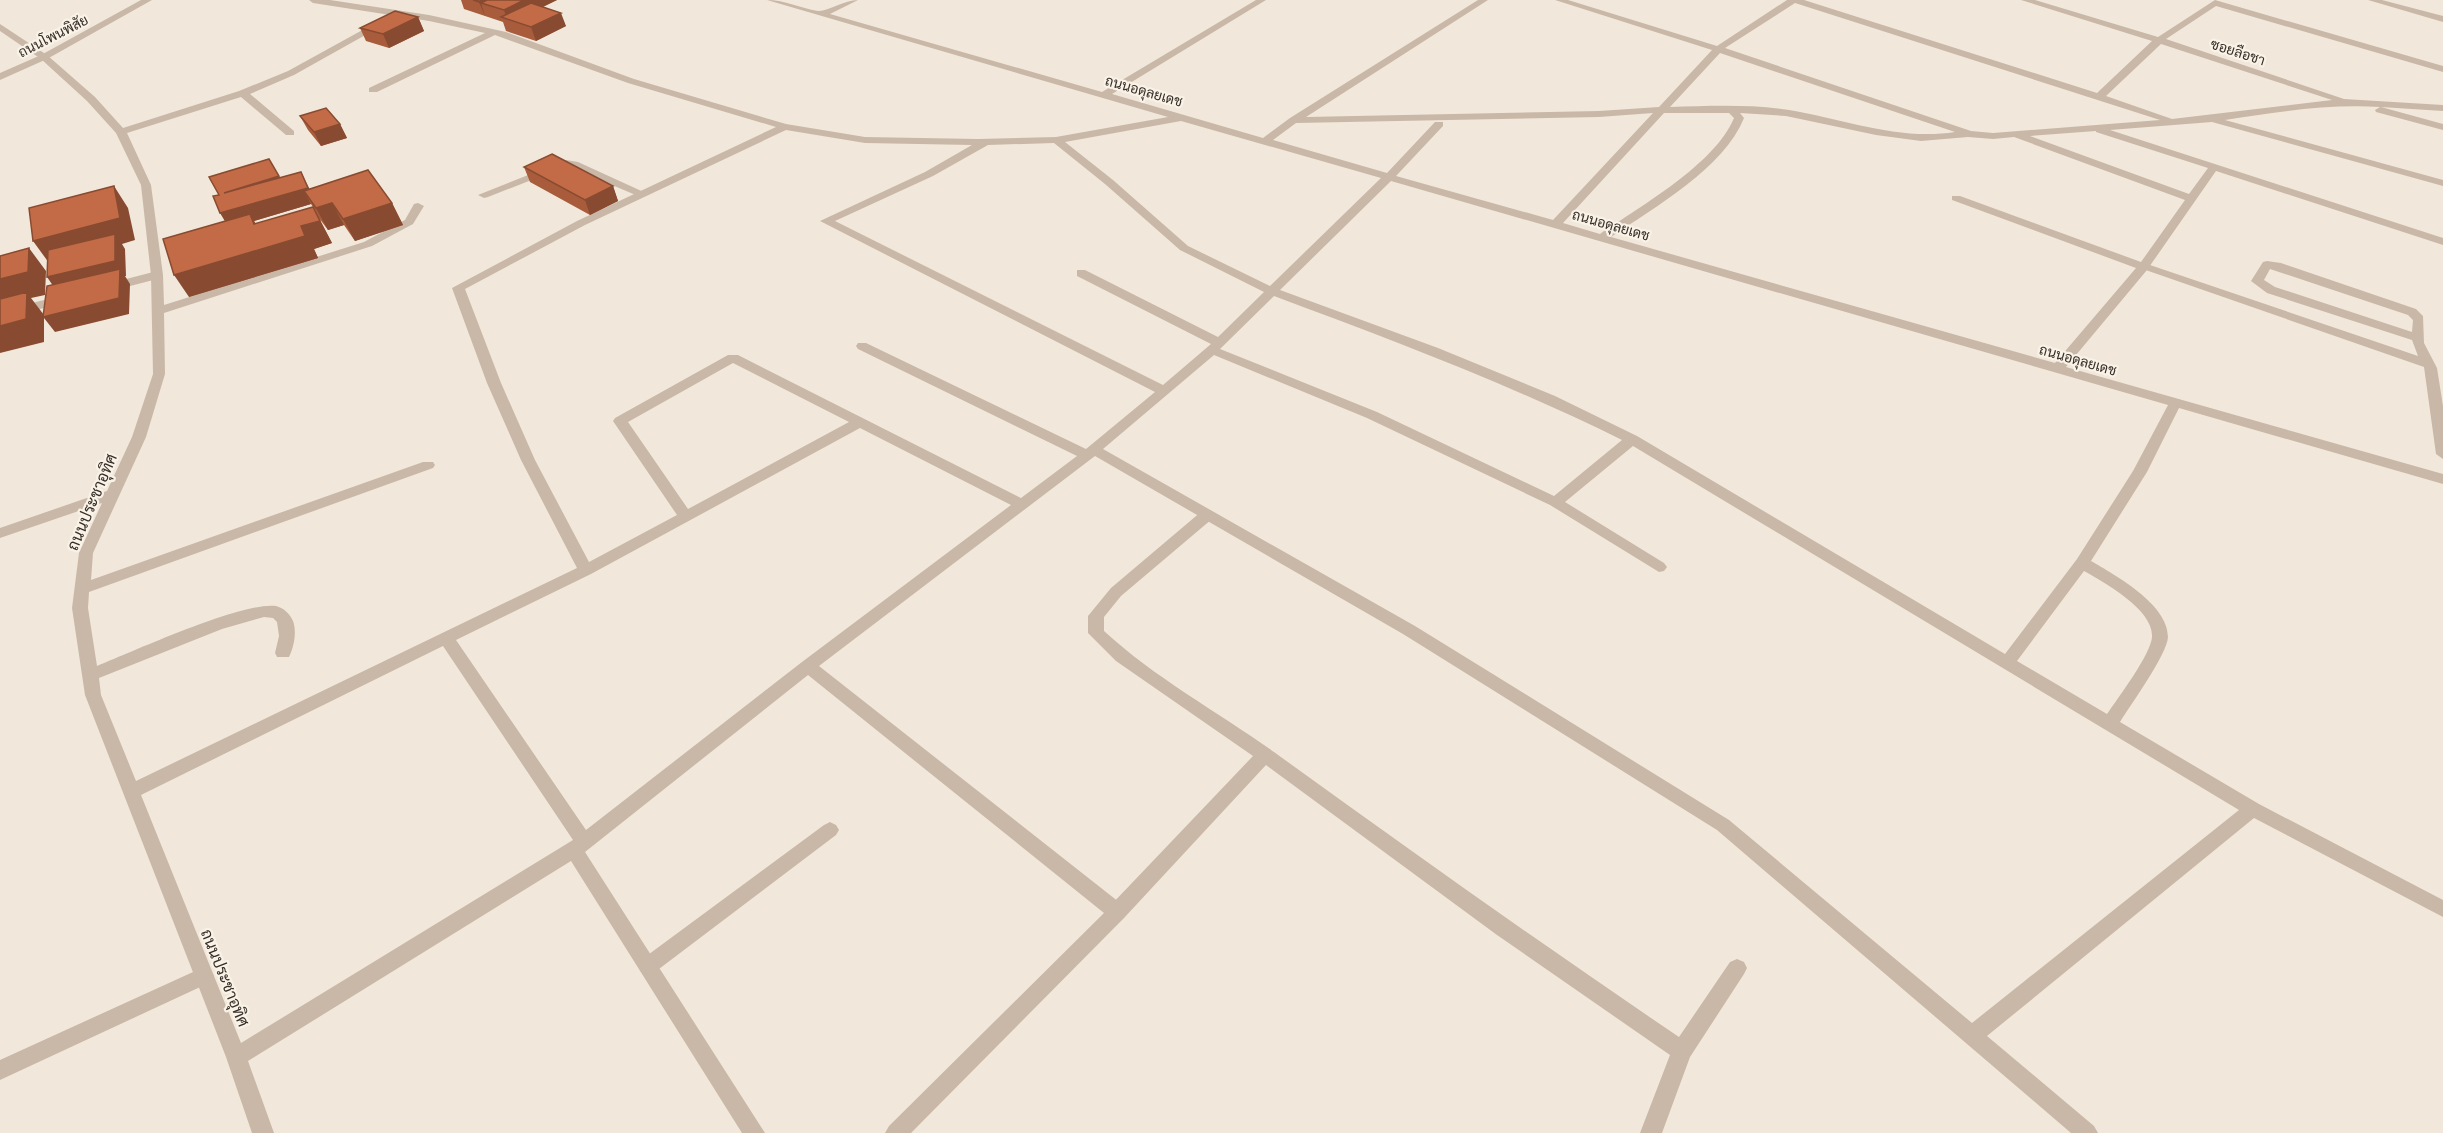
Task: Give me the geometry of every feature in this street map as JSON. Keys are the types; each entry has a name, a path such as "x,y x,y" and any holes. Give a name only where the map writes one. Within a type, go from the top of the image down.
{"street":[{"name":"ถนนโพนพิสัย","path":"0,77 44,57 148,0"},
{"path":"313,0 398,13 493,33 631,81 785,127 866,140 985,142 1056,140 1181,117"},
{"name":"ถนนอดุลยเดช","path":"775,0 2056,370 2443,479"},
{"path":"822,14 854,0"},
{"path":"1104,95 1262,0"},
{"path":"1265,141 1294,120 1484,0"},
{"path":"1559,0 1970,134"},
{"path":"1555,225 1660,109 1718,50 1794,0 2173,121"},
{"name":"ซอยลือชา","path":"2025,0 2159,40 2347,102 2443,127"},
{"path":"2372,0 2443,19"},
{"path":"2100,96 2159,40 2218,2 2443,69"},
{"path":"121,132 243,93 291,73 398,13"},
{"name":"ถนนประชาอุทิศ","path":"0,27 44,57 91,99 121,132 146,185 157,275 159,374 139,437 86,553 80,608 93,695 236,1057 263,1133"},
{"path":"373,90 493,33"},
{"path":"243,93 290,133"},
{"path":"1294,120 1599,114 1660,109 1732,110 1785,112 1912,137 1936,139 1970,134 1993,136 2211,119 2314,104 2347,102 2443,108"},
{"path":"1602,238 1717,153 1738,126 1739,118 1732,110"},
{"path":"2211,119 2443,183"},
{"path":"236,1057 579,846 808,666 1090,453 1216,346 1389,177 1438,124"},
{"path":"586,570 528,460 494,383 458,288 642,194 785,127"},
{"path":"2094,128 2443,242"},
{"path":"2012,133 2192,199"},
{"path":"1056,140 1109,182 1184,248 1273,292 1434,351 1550,399 1632,439 2253,809 2443,909"},
{"path":"985,142 929,174 826,221 1164,391"},
{"path":"484,195 566,163 574,164 642,194"},
{"path":"2056,370 2143,267 2214,167"},
{"path":"1956,198 2143,267 2429,364"},
{"path":"158,311 368,244 409,222 418,206"},
{"path":"2418,338 2271,290 2257,281 2264,268 2270,265 2412,312 2420,319 2418,343 2429,364 2443,454"},
{"path":"1081,273 1216,346 1372,415 1555,502 1659,567"},
{"path":"101,289 157,275"},
{"path":"0,315 79,295"},
{"path":"862,346 1090,453 1207,515 1409,630 1723,825 2087,1133"},
{"path":"686,517 620,420 733,358 1022,505"},
{"path":"2007,663 2082,562 2140,472 2175,403"},
{"path":"132,791 586,570 860,422"},
{"path":"1555,502 1632,439"},
{"path":"82,589 428,465"},
{"path":"0,533 113,494"},
{"path":"1207,515 1116,592 1096,616 1096,633 1122,657 1265,755 1504,929 1682,1051"},
{"path":"2082,562 2144,606 2158,624 2161,637 2157,649 2110,724"},
{"path":"90,675 214,627 267,610 277,612 285,621 288,637 283,653"},
{"path":"446,638 579,846 648,966 754,1133"},
{"path":"808,666 1117,912"},
{"path":"896,1133 1117,912 1265,755"},
{"path":"1971,1036 2253,809"},
{"path":"648,966 830,830"},
{"path":"1651,1133 1682,1051 1737,968"},
{"path":"0,1070 204,976"}],"building":[{"path":"487,0 524,0 504,10 481,3"},
{"path":"531,3 561,13 531,27 501,17"},
{"path":"395,11 418,17 383,34 360,28"},
{"path":"326,108 340,124 314,132 300,116"},
{"path":"552,154 613,186 585,200 524,167"},
{"path":"269,159 279,176 224,193 301,172 308,188 220,213 213,196 219,195 209,177"},
{"path":"368,170 392,203 343,219 332,203 316,208 304,191"},
{"path":"114,186 120,218 33,241 29,208"},
{"path":"313,207 320,221 301,226 305,236 174,275 163,239 250,214 254,224"},
{"path":"115,234 115,261 47,277 48,250"},
{"path":"29,248 28,272 0,279 0,256"},
{"path":"120,269 119,298 43,317 47,286"},
{"path":"27,292 26,319 0,326 0,299"}]}
